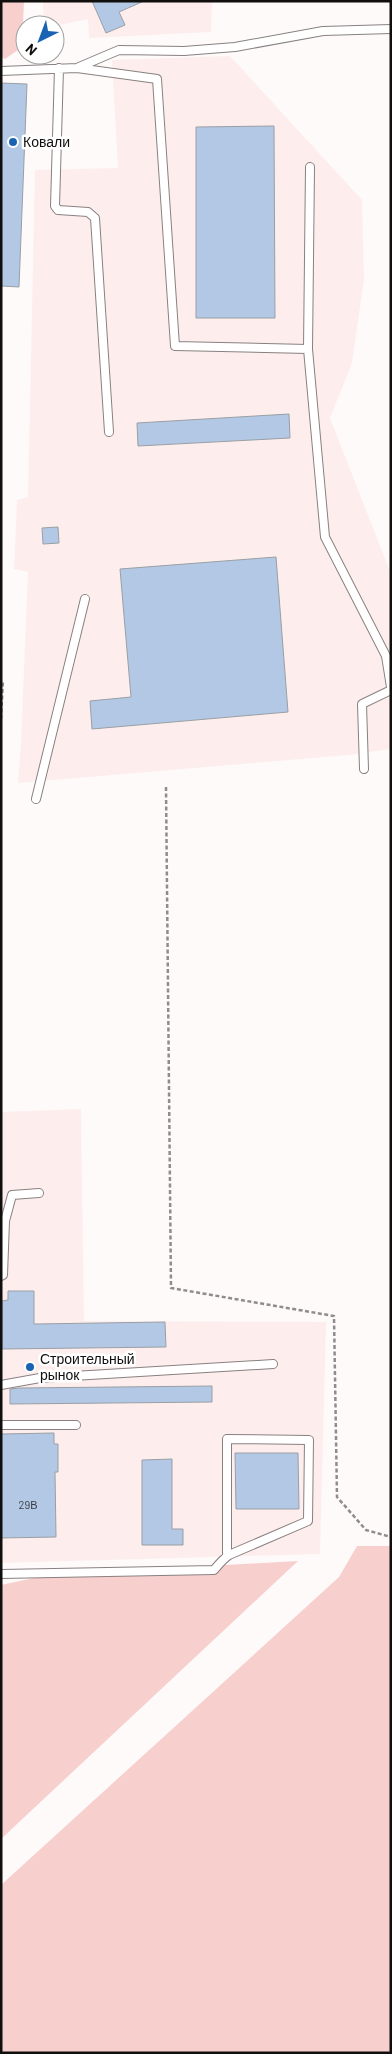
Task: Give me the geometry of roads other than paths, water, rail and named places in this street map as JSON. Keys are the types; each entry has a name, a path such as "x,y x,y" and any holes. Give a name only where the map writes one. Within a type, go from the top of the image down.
{"lane":[{"path":"77,68 119,50 184,51 235,47 322,31 391,29"},
{"path":"59,68 55,206 58,210 88,212 95,218 108,432"},
{"path":"1,71 77,68 157,78 175,346 308,349"},
{"path":"310,167 308,349 325,537 386,656 391,689 362,704 364,769"},
{"path":"36,799 85,599"},
{"path":"1,1276 3,1274 5,1221 12,1195 39,1193"},
{"path":"1,1385 40,1378 273,1364"},
{"path":"1,1425 76,1425"},
{"path":"1,1574 214,1570 227,1556 308,1521 309,1440 227,1438 227,1556"}],"place":[{"name":"Ковали","path":"13,142"},
{"name":"Строительный рынок","path":"30,1367"}]}
